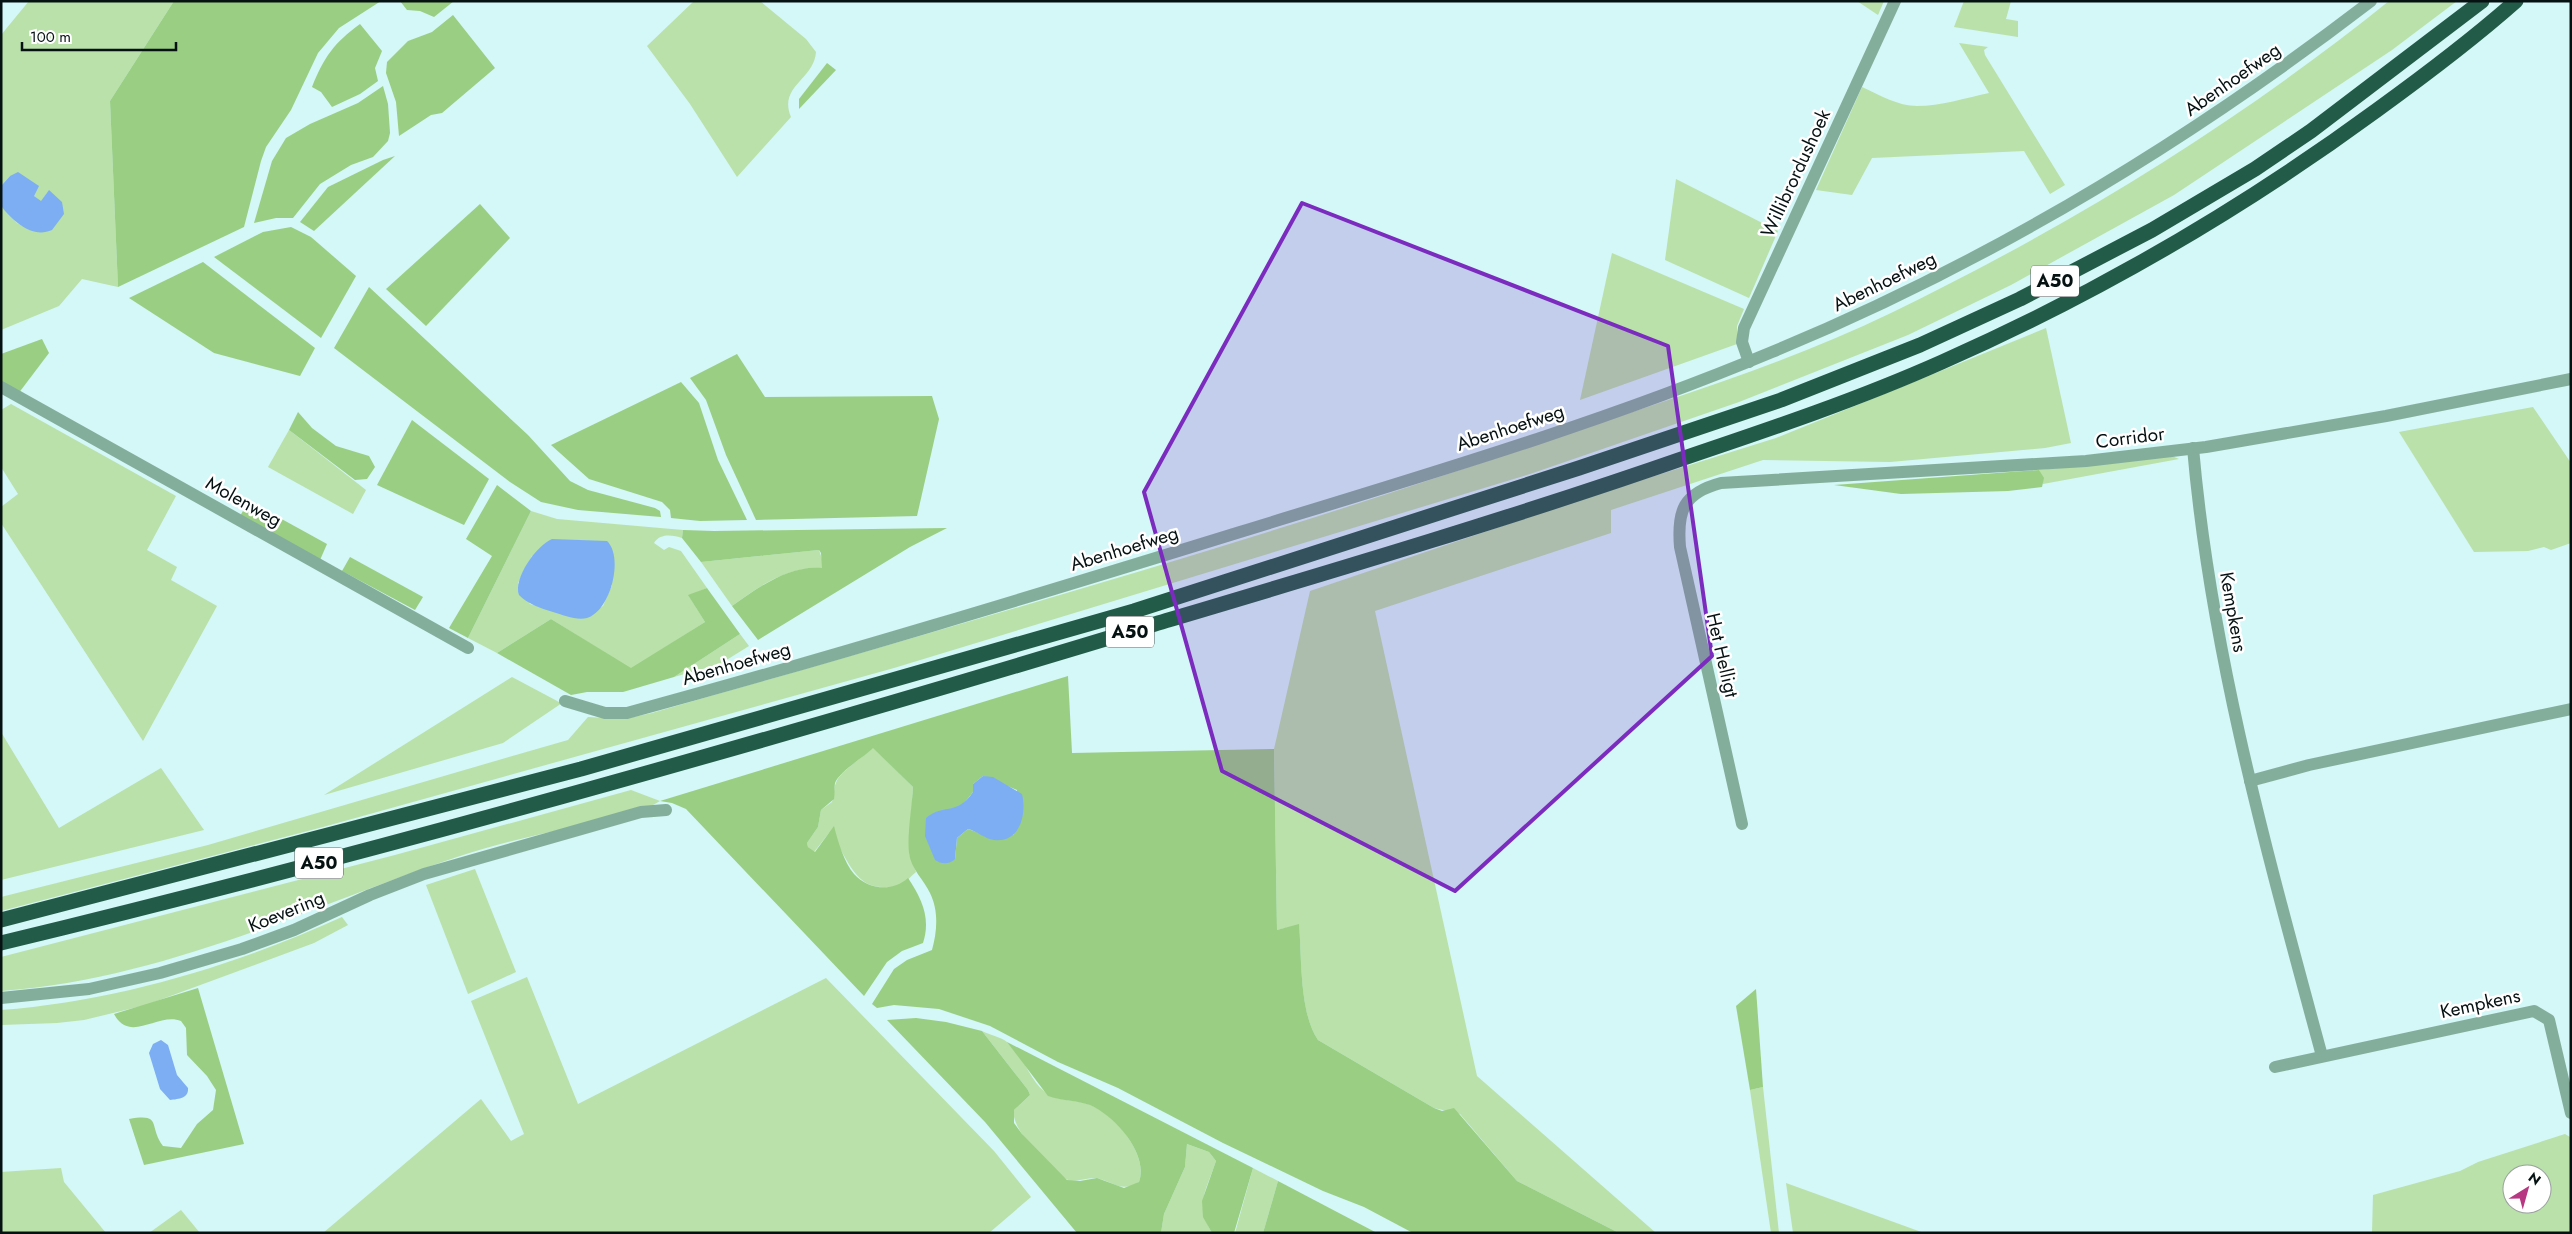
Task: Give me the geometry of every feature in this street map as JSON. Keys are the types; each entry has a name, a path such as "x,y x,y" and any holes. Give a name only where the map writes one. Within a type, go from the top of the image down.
{"highway":[{"name":"A50","path":"1,920 581,769 1134,611 1579,468 1781,400 1920,345 2020,299 2152,230 2255,169 2311,131 2482,1"},
{"name":"A50","path":"1,943 374,849 865,712 1375,558 1622,480 1794,420 1941,362 2030,320 2163,250 2242,203 2342,136 2412,85 2516,1"},
{"name":"A50","path":"2502,13 2526,1"}],"street":[{"name":"Willibrordushoek","path":"1749,362 1742,342 1744,328 1895,1"},
{"name":"Abenhoefweg","path":"565,702 587,710 605,713 627,713 904,635 1369,492 1556,432 1749,362 1932,280 2076,202 2201,124 2265,80 2370,1"},
{"name":"Corridor","path":"1692,496 1705,487 1721,483 2086,461 2193,448 2386,416 2571,379"},
{"name":"Molenweg","path":"1,387 468,648"},
{"name":"Kempkens","path":"2193,448 2206,563 2232,701 2262,835 2322,1056"},
{"name":"Het Helligt","path":"1692,496 1685,503 1681,513 1679,529 1680,547 1742,824"},
{"path":"2250,781 2318,763 2571,709"},
{"name":"Koevering","path":"1,998 89,989 169,970 242,949 294,930 370,895 424,874 641,812 666,810"},
{"name":"Kempkens","path":"2275,1067 2534,1011 2549,1020 2571,1113"}],"highlighted area":[{"path":"1302,203 1668,346 1712,656 1455,891 1222,771 1144,492"}],"green space":[{"path":"29,1 174,1 110,101 118,287 82,279 59,306 1,330 1,206 17,223 29,229 49,190 41,202 10,176 1,186 1,35"},
{"path":"174,1 381,1 339,28 318,53 291,110 266,147 244,227 118,287 110,101"},
{"path":"400,1 454,1 434,17 420,11 407,10"},
{"path":"694,1 760,1 806,39 816,52 814,62 789,98 788,106 791,117 737,177 690,104 647,46"},
{"path":"1857,1 1884,1 1878,15"},
{"path":"1964,1 2011,1 2006,19 2018,21 2018,37 1954,27"},
{"path":"2389,1 2457,1 2392,50 2174,195 2011,285 1908,335 1739,402 1530,474 894,668 323,827 1,911 1,897 208,845 568,740 588,717 624,719 652,713 1100,583 1433,479 1763,367 1891,313 1957,280 2086,209 2210,132 2271,90"},
{"path":"453,15 495,68 442,113 431,115 399,136 396,102 386,73 387,62 408,41 432,32"},
{"path":"360,24 382,51 375,68 378,81 360,94 332,107 321,92 312,87 331,51"},
{"path":"1959,43 1988,47 1984,50 1985,55 2065,185 2050,194 2024,151 1872,158 1852,195 1816,190 1862,87 1882,97 1910,106 1926,106 1989,93"},
{"path":"827,63 836,70 799,109 799,99"},
{"path":"383,86 388,104 390,133 388,141 373,157 351,165 320,184 293,218 276,218 254,223 272,161 286,138 310,124 358,103"},
{"path":"395,156 314,231 300,222 328,187"},
{"path":"1676,179 1778,231 1749,298 1665,260"},
{"path":"480,204 510,238 426,326 386,289"},
{"path":"291,227 311,237 356,276 321,338 214,257 263,232"},
{"path":"1612,253 1744,309 1737,326 1737,344 1580,400"},
{"path":"203,262 315,348 300,376 214,353 129,298"},
{"path":"369,287 528,435 570,481 588,490 655,508 660,511 661,517 578,510 541,502 510,482 334,348"},
{"path":"2046,328 2071,443 2045,448 1890,462 1763,460 1611,510 1611,533 1375,611 1477,1076 1656,1233 1619,1233 1517,1181 1460,1114 1434,1108 1318,1040 1307,1015 1304,1000 1299,925 1277,930 1274,749 1310,591 1597,494 1776,438"},
{"path":"42,339 49,353 18,394 1,384 1,354"},
{"path":"737,354 765,397 932,396 939,419 917,516 756,520 726,455 706,400 690,378"},
{"path":"681,382 699,403 718,460 747,520 700,521 671,518 670,510 662,502 589,479 551,445"},
{"path":"11,404 176,496 147,550 177,567 171,580 217,606 143,741 1,523 1,507 18,494 1,467 1,410"},
{"path":"2533,407 2571,463 2571,543 2551,550 2544,547 2528,551 2474,552 2399,432"},
{"path":"298,412 312,428 336,446 369,456 375,467 367,479 355,480 289,430"},
{"path":"412,420 489,479 464,525 377,485"},
{"path":"289,430 366,490 353,514 268,467"},
{"path":"2172,456 2179,459 2043,484 2039,470"},
{"path":"2039,470 2044,478 2042,487 2008,491 1901,494 1834,485"},
{"path":"497,485 531,511 468,638 449,628 492,556 466,539"},
{"path":"249,501 327,544 320,560 240,516"},
{"path":"531,511 557,519 683,530 682,538 663,536 654,543 664,550 669,547 681,551 707,588 689,596 705,622 631,669 551,619 497,653 468,638","holes":["532,556 612,585 603,606 578,618 530,604 518,583"]},
{"path":"947,528 910,547 758,640 732,606 764,585 786,574 810,568 822,568 819,550 701,562 682,538 683,530"},
{"path":"819,550 824,565 822,569 798,570 786,574 763,585 732,606 701,562"},
{"path":"350,557 423,597 415,610 342,571"},
{"path":"707,588 740,634 674,677 623,692 587,692 571,695 497,653 551,619 631,668 705,622 688,595"},
{"path":"740,634 749,646 720,664 674,677"},
{"path":"1068,676 1072,753 1274,749 1277,930 1299,924 1304,1000 1307,1015 1318,1040 1434,1108 1442,1111 1454,1108 1517,1181 1619,1233 1413,1233 1364,1207 1323,1191 1223,1143 1118,1088 1058,1062 990,1026 939,1009 894,1005 877,1008 872,1004 894,969 907,960 932,950 936,914 933,900 910,859 909,829 913,787 873,748 846,769 837,779 834,799 821,810 818,827 807,843 808,847 815,852 834,826 844,858 854,874 866,883 881,887 895,886 908,878 924,909 926,925 923,943 902,951 887,962 864,996 686,809 672,803 660,801","holes":["983,776 1017,790 1014,834 1008,837 996,838 968,829 957,838 955,859 943,811 962,806 973,792 973,784"]},
{"path":"512,677 559,702 565,701 503,743 324,795"},
{"path":"1,732 59,828 161,768 204,830 1,880"},
{"path":"873,747 913,787 909,853 916,872 903,884 895,887 874,886 865,882 851,868 829,833 814,852 808,847 807,843 818,827 821,810 832,802 838,779"},
{"path":"631,790 660,801 641,812 526,838 457,857 233,939 177,957 120,972 61,984 1,991 1,957 395,855"},
{"path":"475,869 516,972 468,994 426,885"},
{"path":"342,917 348,925 314,943 146,1005 84,1020 1,1025 1,1010 89,998 176,978 260,951"},
{"path":"527,977 578,1104 826,978 994,1151 1031,1197 989,1233 323,1233 481,1099 511,1141 524,1134 471,1001"},
{"path":"198,988 244,1144 144,1165 129,1119 147,1118 151,1120 163,1146 181,1148 197,1124 213,1110 216,1090 207,1076 187,1055 186,1028 181,1021 163,1020 136,1027 121,1023 114,1014"},
{"path":"1756,989 1763,1087 1750,1090 1736,1006"},
{"path":"916,1018 946,1022 982,1031 1030,1095 1014,1110 1014,1123 1022,1134 1067,1180 1080,1181 1097,1178 1124,1188 1139,1182 1141,1171 1139,1160 1128,1137 1100,1110 1085,1103 1048,1096 1007,1042 1253,1168 1234,1233 1212,1233 1203,1217 1202,1201 1216,1161 1209,1152 1187,1144 1185,1167 1164,1214 1161,1233 1077,1233 985,1122 887,1020"},
{"path":"982,1031 1002,1039 1013,1047 1034,1080 1049,1095 1088,1104 1108,1116 1118,1125 1134,1147 1139,1159 1141,1171 1139,1182 1122,1187 1095,1178 1071,1181 1063,1177 1044,1161 1025,1139 1014,1118 1014,1110 1030,1095 1028,1090"},
{"path":"1763,1087 1779,1233 1771,1233 1750,1090"},
{"path":"2565,1134 2570,1137 2571,1141 2571,1233 2372,1233 2373,1195 2460,1171 2478,1162"},
{"path":"1187,1144 1209,1152 1216,1161 1206,1189 1203,1205 1207,1223 1212,1233 1161,1233 1164,1214 1185,1167"},
{"path":"61,1168 64,1182 106,1233 1,1233 1,1172"},
{"path":"1253,1168 1278,1181 1263,1233 1235,1233"},
{"path":"1278,1181 1377,1233 1263,1233"},
{"path":"1786,1183 1924,1233 1793,1233"},
{"path":"181,1210 200,1233 149,1233"}],"water":[{"path":"18,172 39,186 34,196 41,201 49,190 62,202 64,214 52,230 37,232 30,230 17,223 1,206 1,186 10,176"},
{"path":"552,539 607,541 612,549 614,571 608,595 603,605 587,618 574,618 543,609 519,595 518,588 523,571 533,555 546,542"},
{"path":"983,776 993,777 1022,794 1023,810 1020,826 1010,837 1003,840 984,837 968,829 957,838 955,859 953,861 942,863 935,860 925,836 926,818 939,811 961,804 973,792 973,784"},
{"path":"161,1040 168,1045 177,1075 188,1088 187,1094 180,1098 170,1100 160,1089 149,1053 153,1044"}]}
